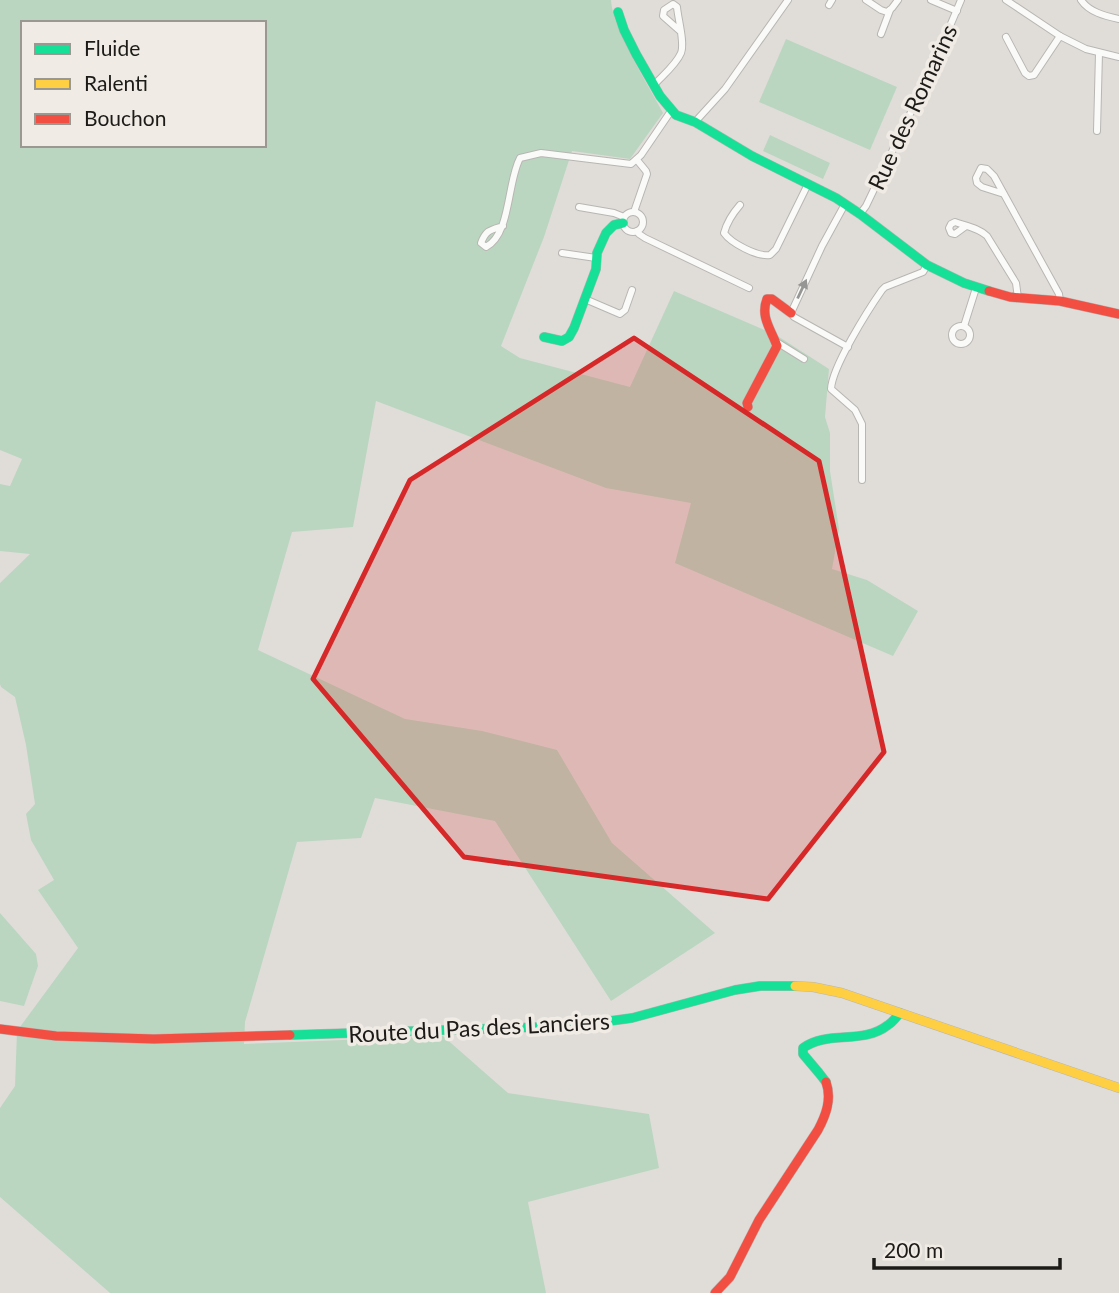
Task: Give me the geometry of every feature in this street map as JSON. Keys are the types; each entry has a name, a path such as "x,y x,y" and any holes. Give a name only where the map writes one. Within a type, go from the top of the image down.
{"street":[{"path":"695,122 725,89 788,0"},
{"path":"866,0 881,10 890,10"},
{"path":"881,34 890,10 898,0"},
{"path":"931,0 957,11"},
{"name":"Rue des Romarins","path":"860,214 933,66 961,0"},
{"path":"1006,0 1059,36 1086,49 1119,57"},
{"path":"1081,0 1093,11 1119,19"},
{"path":"618,12 636,54 660,96 676,115 695,122 752,156 845,204 943,274 976,288 1018,298 1060,301 1119,314"},
{"path":"654,85 680,54 680,31"},
{"path":"1006,37 1029,76 1034,75 1059,36"},
{"path":"1097,131 1099,53"},
{"path":"503,226 514,171 520,158 541,153 631,163 637,160 671,111"},
{"path":"634,212 647,174 637,160"},
{"path":"1004,194 977,183 976,178 981,168 987,169 994,176 1004,194 1059,294 1060,301"},
{"path":"740,205 733,212 724,233 733,242 762,256 770,255 776,249 808,184"},
{"path":"791,313 845,204"},
{"path":"544,338 562,341 569,337 596,269 596,258 610,228 624,220 628,213 634,212 643,220 642,226 637,231 629,231 624,220 614,213 579,207"},
{"path":"966,226 980,230 987,236 1016,283 1018,298"},
{"path":"637,231 645,239 749,288"},
{"path":"562,253 596,258"},
{"path":"862,481 862,424 855,410 831,389 833,377 882,290 923,272 927,265"},
{"path":"964,326 976,288"},
{"path":"585,299 620,314 625,310 632,290"},
{"path":"748,407 747,402 777,346 763,313 765,301 769,298 794,317 848,347"},
{"path":"775,341 804,359"},
{"name":"Route du Pas des Lanciers","path":"0,1028 57,1036 153,1039 573,1026 632,1017 718,993 764,985 791,985 830,989 1119,1088"},
{"path":"715,1293 729,1280 746,1242 823,1119 829,1092 815,1067 803,1054 803,1048 807,1042 862,1037 880,1031 894,1022 900,1013"}],"highlighted area":[{"path":"634,338 819,461 884,752 768,899 464,857 313,679 410,480"}],"green space":[{"path":"0,0 611,0 624,41 663,113 630,159 572,151 544,237 501,346 520,358 630,387 674,291 776,335 829,369 825,417 830,433 830,471 839,529 832,569 867,580 918,611 893,656 675,563 691,503 606,488 376,401 353,527 292,532 258,650 405,719 482,731 557,750 612,843 715,933 611,1001 495,821 375,798 361,838 297,842 245,1022 244,1044 443,1036 508,1093 649,1114 659,1168 528,1202 546,1293 110,1293 0,1197 0,1108 15,1086 17,1031 78,948 38,890 54,880 31,840 26,814 35,804 26,745 15,697 0,684 0,583 30,554 0,551 0,484 10,486 22,459 0,450"},
{"path":"786,39 897,87 870,150 759,102"},
{"path":"770,135 830,163 823,179 763,151"},
{"path":"0,913 36,954 38,966 24,1006 0,1001"}],"traffic: fast":[{"path":"618,12 636,54 660,96 676,115 695,122 752,156 836,198 927,265 964,283 989,291"},
{"path":"544,337 562,341 569,337 596,269 597,253 606,233 614,225 623,223"},
{"path":"290,1035 573,1026 632,1018 735,990 760,986 795,986"},
{"path":"826,1082 803,1054 803,1048 823,1040 878,1031 890,1024 900,1013"}],"traffic: slow":[{"path":"795,986 842,993 1119,1088"}],"traffic: jam":[{"path":"989,291 1010,297 1060,301 1119,314"},
{"path":"748,407 747,403 777,346 767,323 767,299 772,299 791,313"},
{"path":"0,1029 56,1036 154,1039 290,1035"},
{"path":"715,1293 730,1277 759,1220 818,1130 827,1107 826,1082"}]}
